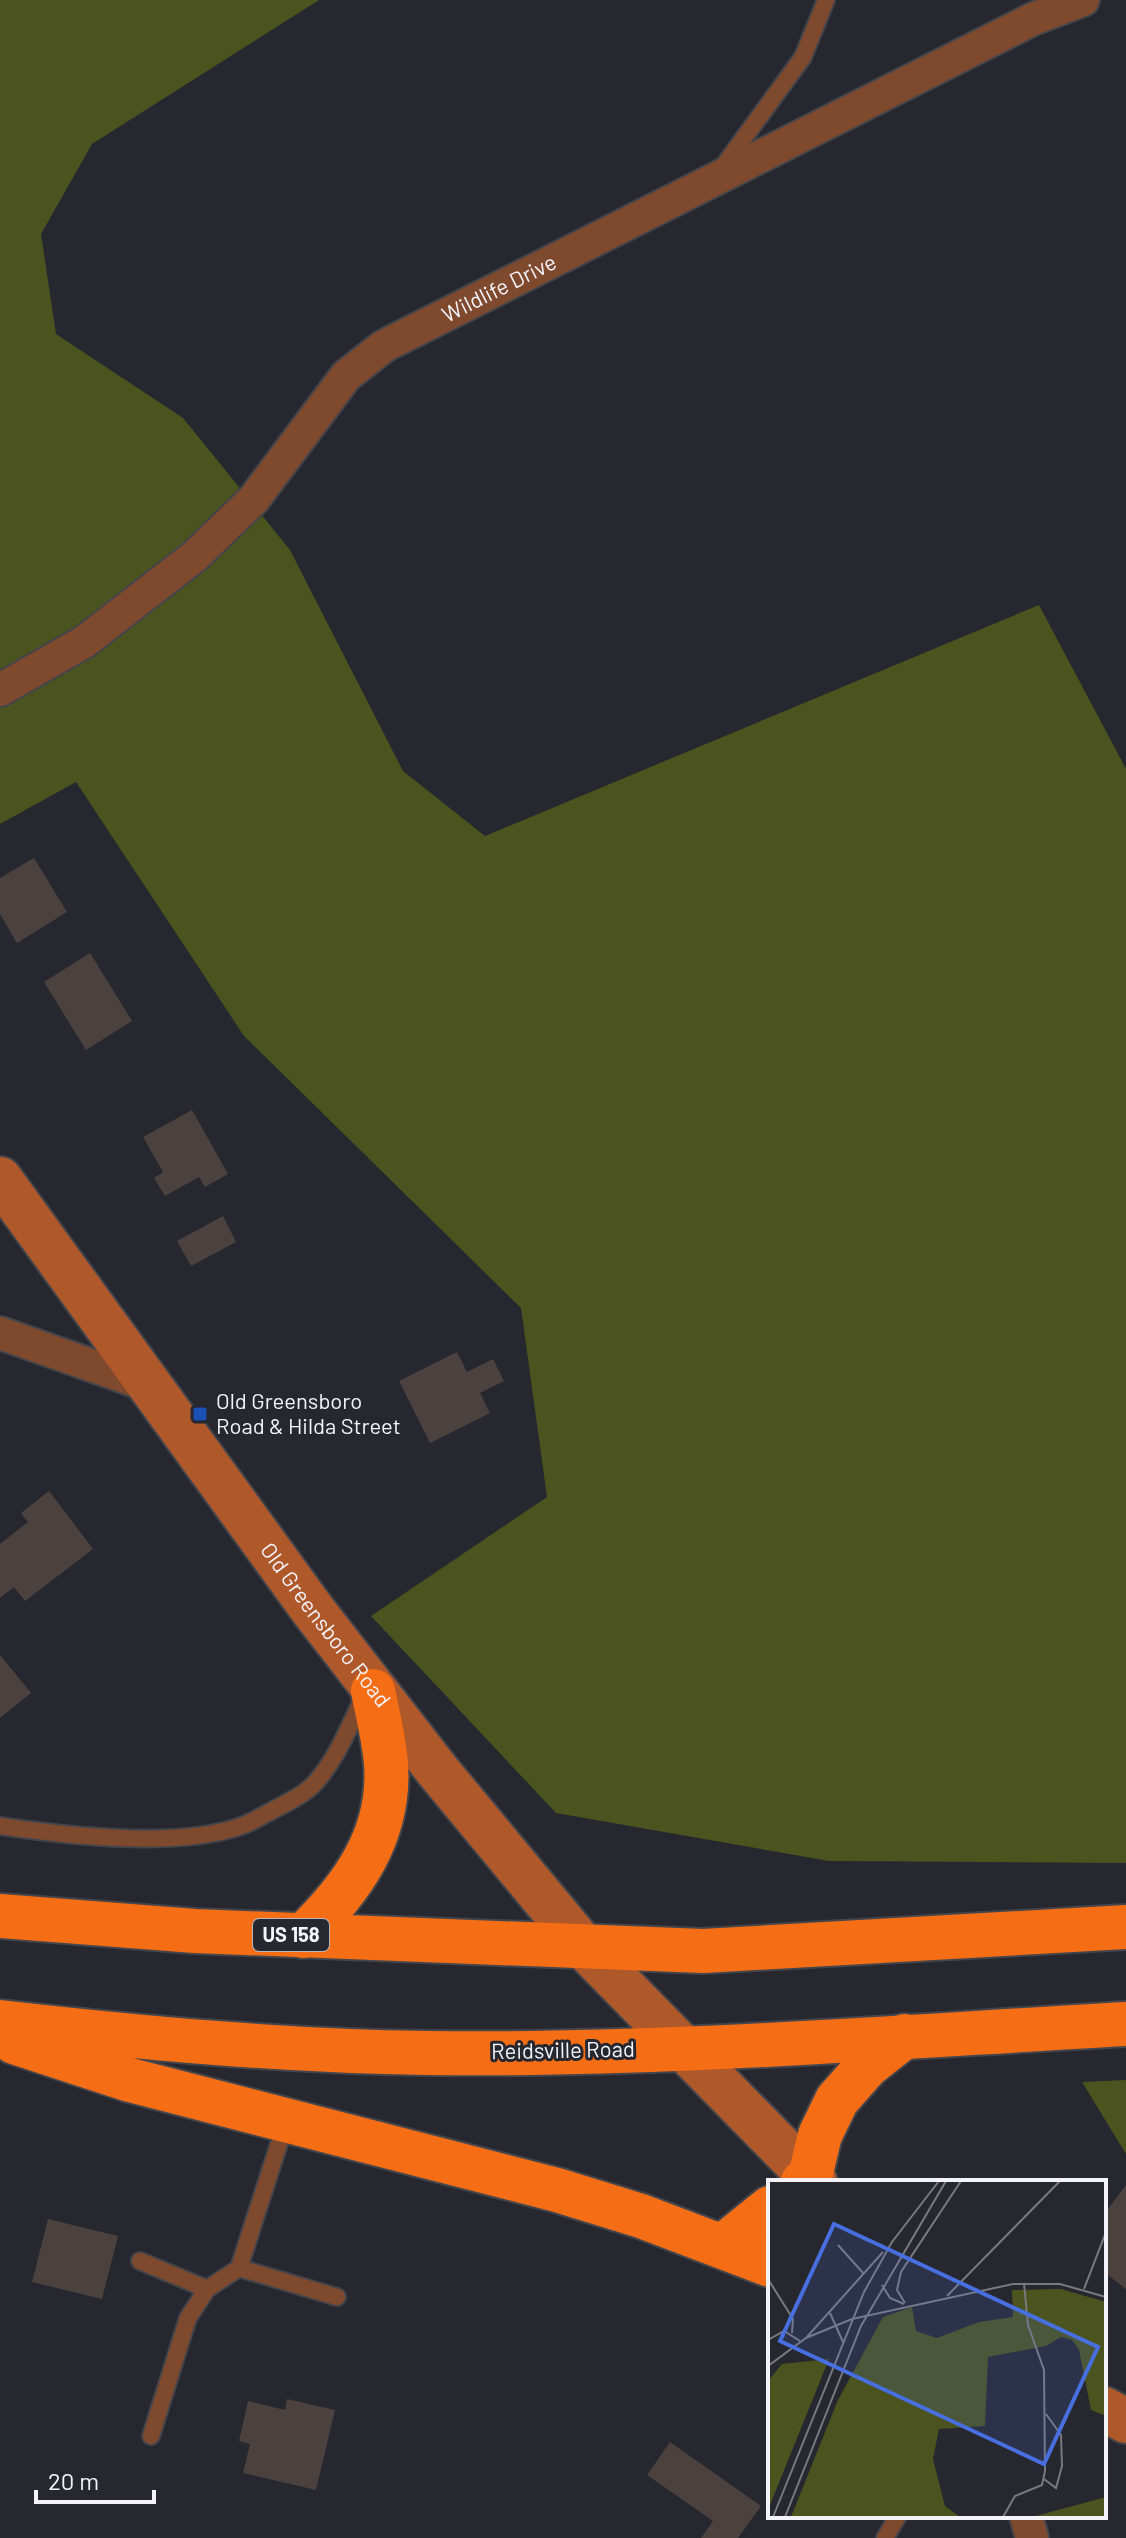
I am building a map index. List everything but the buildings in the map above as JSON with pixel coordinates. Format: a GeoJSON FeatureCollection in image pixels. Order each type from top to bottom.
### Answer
{"type":"FeatureCollection","features":[{"type":"Feature","properties":{"kind":"highway"},"geometry":{"type":"LineString","coordinates":[[303,1936],[348,1888],[382,1823],[386,1762],[371,1688]]}},
{"type":"Feature","properties":{"kind":"highway","name":"US 158"},"geometry":{"type":"LineString","coordinates":[[0,1916],[179,1930],[703,1951],[1126,1927]]}},
{"type":"Feature","properties":{"kind":"highway","name":"Reidsville Road"},"geometry":{"type":"LineString","coordinates":[[0,2022],[186,2042],[429,2053],[681,2048],[1126,2024]]}},
{"type":"Feature","properties":{"kind":"highway"},"geometry":{"type":"LineString","coordinates":[[809,2180],[820,2135],[837,2100],[867,2066],[905,2036]]}},
{"type":"Feature","properties":{"kind":"highway"},"geometry":{"type":"LineString","coordinates":[[0,2038],[130,2080],[557,2190],[768,2264]]}},
{"type":"Feature","properties":{"kind":"highway"},"geometry":{"type":"LineString","coordinates":[[723,2246],[768,2210]]}},
{"type":"Feature","properties":{"kind":"main road","name":"Old Greensboro Road"},"geometry":{"type":"LineString","coordinates":[[0,1179],[371,1688],[583,1946],[809,2180]]}},
{"type":"Feature","properties":{"kind":"main road"},"geometry":{"type":"LineString","coordinates":[[1106,2410],[1126,2421]]}},
{"type":"Feature","properties":{"kind":"street","name":"Wildlife Drive"},"geometry":{"type":"LineString","coordinates":[[0,690],[84,642],[195,556],[254,499],[346,376],[384,346],[1033,19],[1083,0]]}},
{"type":"Feature","properties":{"kind":"street"},"geometry":{"type":"LineString","coordinates":[[0,1333],[150,1386]]}},
{"type":"Feature","properties":{"kind":"street"},"geometry":{"type":"LineString","coordinates":[[1027,2518],[1032,2538]]}},
{"type":"Feature","properties":{"kind":"lane"},"geometry":{"type":"LineString","coordinates":[[714,179],[803,57],[826,0]]}},
{"type":"Feature","properties":{"kind":"lane"},"geometry":{"type":"LineString","coordinates":[[0,1826],[75,1835],[133,1837],[190,1836],[244,1825],[290,1802],[313,1785],[339,1747],[371,1688]]}},
{"type":"Feature","properties":{"kind":"lane"},"geometry":{"type":"LineString","coordinates":[[151,2436],[188,2318],[207,2289],[239,2268],[286,2121]]}},
{"type":"Feature","properties":{"kind":"lane"},"geometry":{"type":"LineString","coordinates":[[140,2261],[207,2289]]}},
{"type":"Feature","properties":{"kind":"lane"},"geometry":{"type":"LineString","coordinates":[[239,2268],[337,2297]]}},
{"type":"Feature","properties":{"kind":"lane"},"geometry":{"type":"LineString","coordinates":[[885,2538],[897,2518]]}},
{"type":"Feature","properties":{"kind":"green space"},"geometry":{"type":"Polygon","coordinates":[[[0,0],[319,0],[92,144],[41,234],[56,334],[183,418],[290,550],[403,771],[485,836],[1039,605],[1126,769],[1126,1863],[829,1861],[556,1813],[371,1616],[547,1497],[521,1308],[244,1036],[76,782],[0,824],[0,0]]]}},
{"type":"Feature","properties":{"kind":"green space"},"geometry":{"type":"Polygon","coordinates":[[[1126,2080],[1126,2154],[1082,2082],[1126,2080]]]}},
{"type":"Feature","properties":{"kind":"place","name":"Old Greensboro Road & Hilda Street"},"geometry":{"type":"Point","coordinates":[200,1414]}}]}
